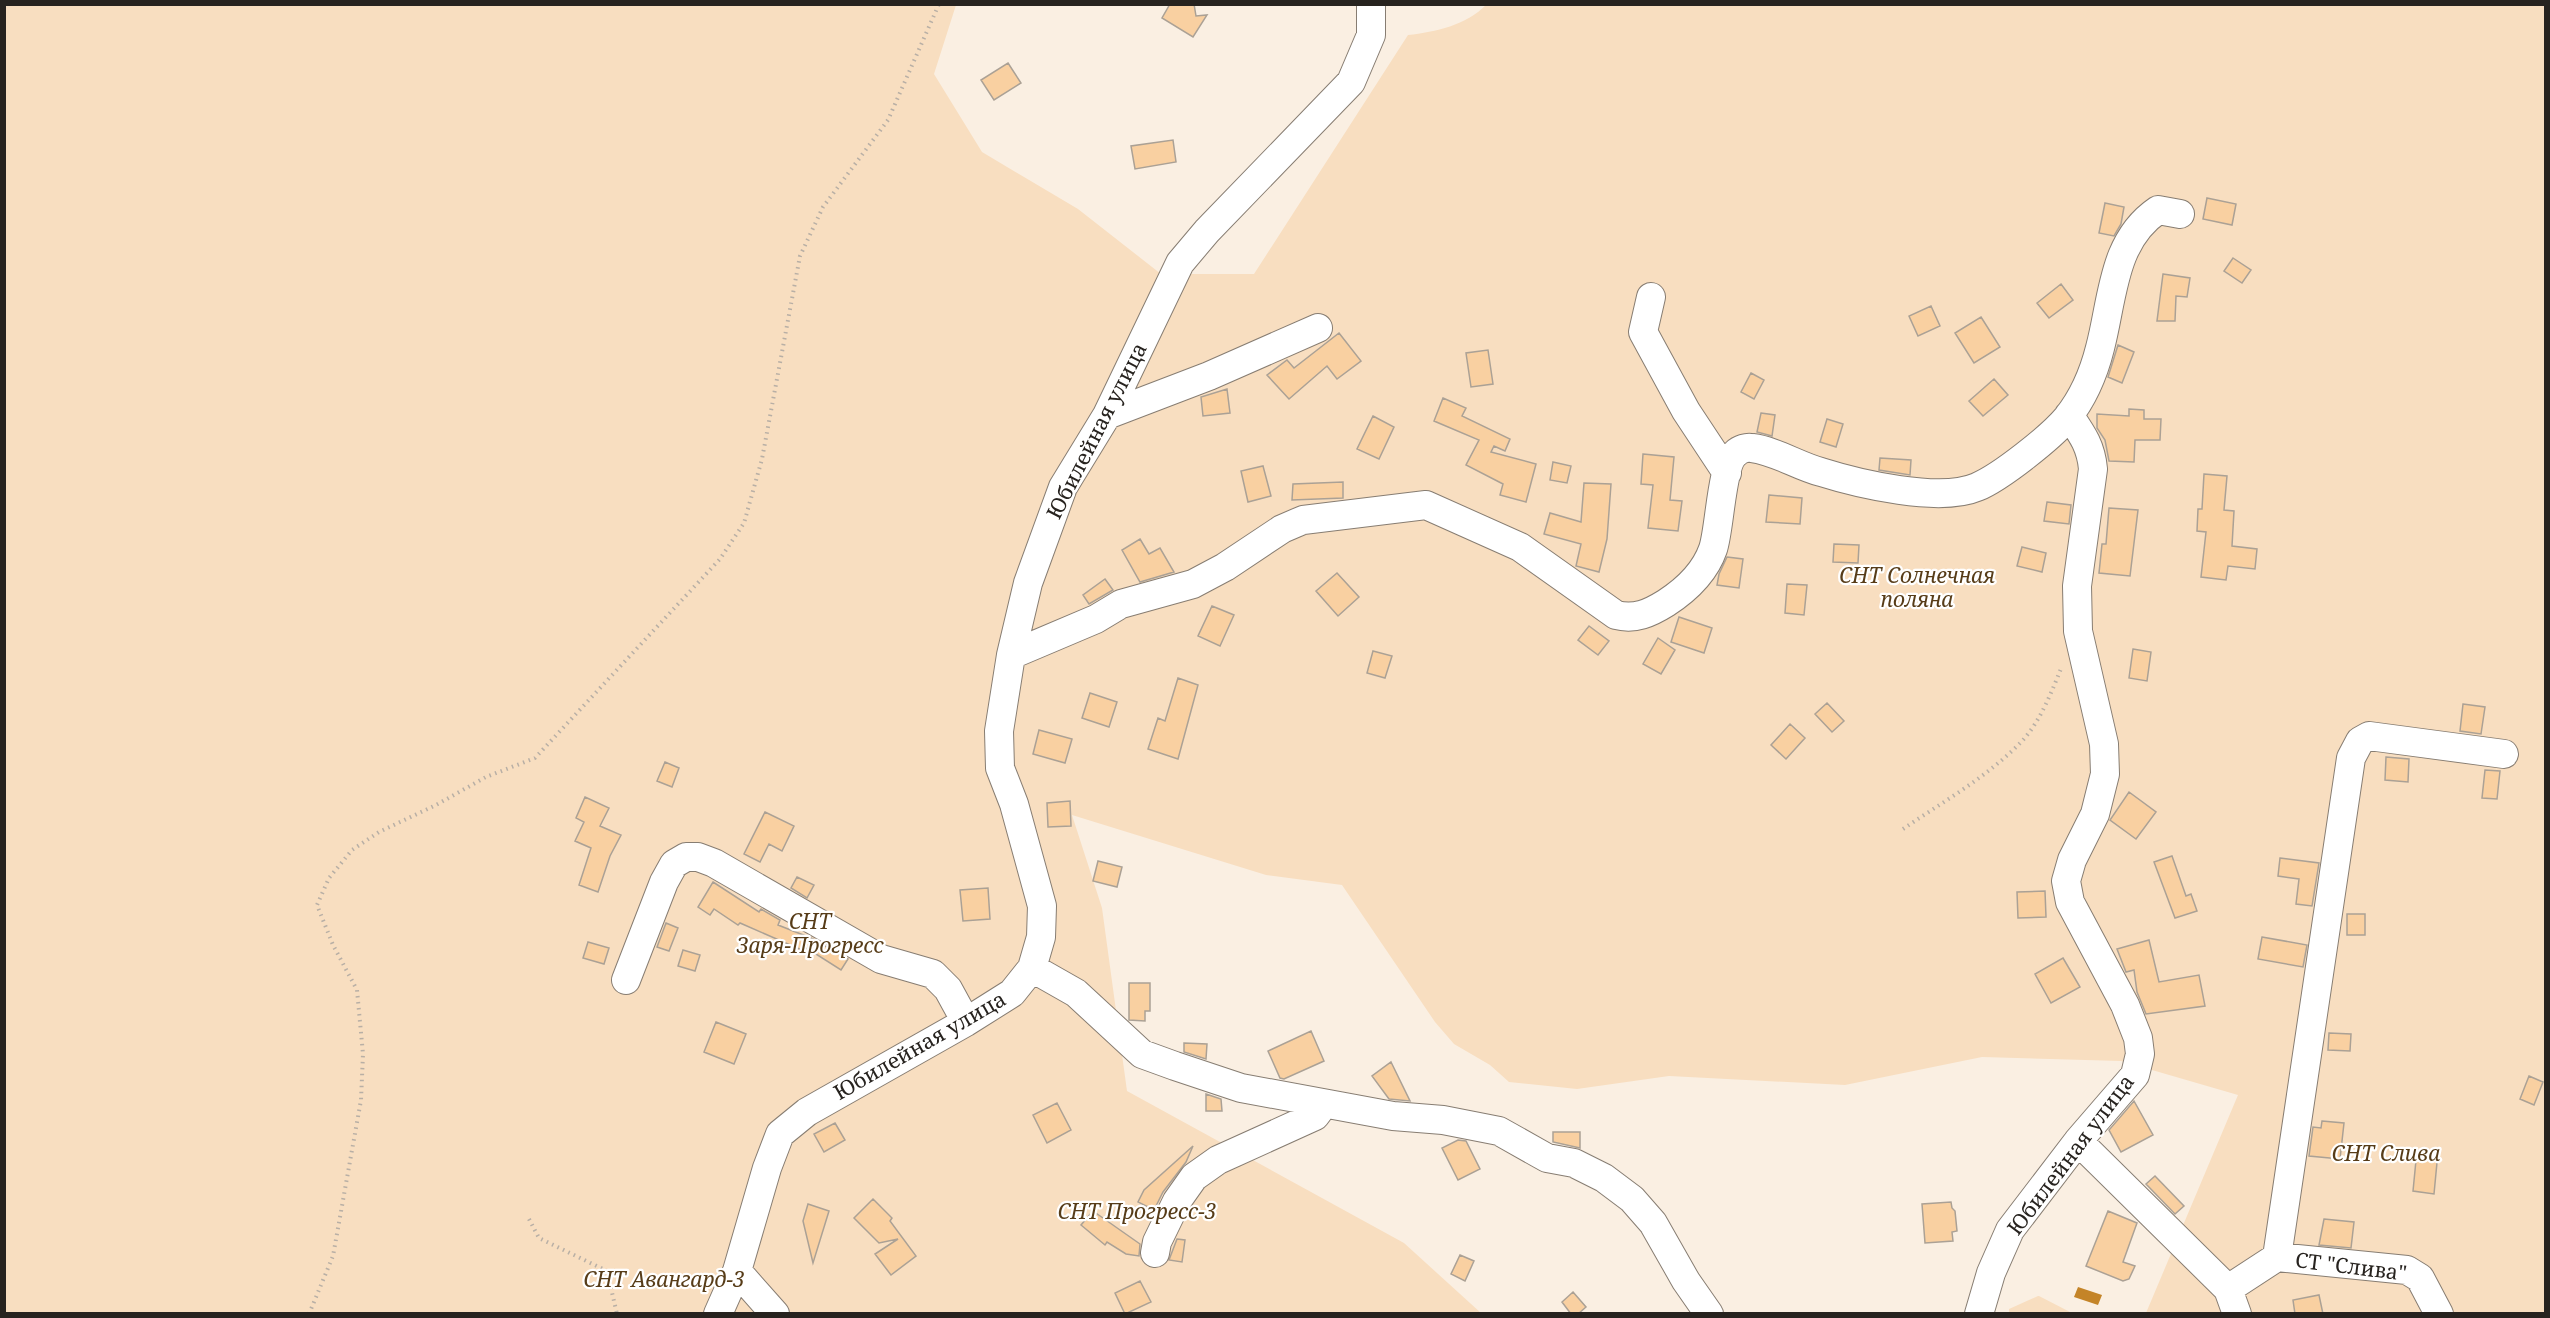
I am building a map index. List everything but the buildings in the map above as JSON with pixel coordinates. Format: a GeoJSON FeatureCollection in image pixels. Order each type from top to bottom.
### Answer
{"type":"FeatureCollection","features":[{"type":"Feature","properties":{"kind":"street","name":"Юбилейная улица"},"geometry":{"type":"LineString","coordinates":[[718,1314],[737,1271],[767,1168],[780,1134],[807,1112],[966,1022],[1012,993],[1032,968],[1041,937],[1042,906],[1014,804],[1000,768],[999,731],[1011,655],[1028,583],[1063,487],[1107,415],[1180,263],[1207,231],[1351,82],[1371,35],[1371,4]]}},
{"type":"Feature","properties":{"kind":"street"},"geometry":{"type":"LineString","coordinates":[[1011,655],[1096,619],[1121,604],[1193,584],[1225,567],[1282,529],[1303,520],[1388,512],[1426,505],[1520,547],[1616,615],[1638,617],[1650,613],[1684,591],[1704,568],[1714,549],[1727,473],[1733,454],[1750,447],[1821,472],[1899,490],[1958,491],[1977,487],[2014,463],[2069,416],[2090,380],[2127,240],[2141,222],[2158,210],[2180,214]]}},
{"type":"Feature","properties":{"kind":"street"},"geometry":{"type":"LineString","coordinates":[[1652,297],[1643,332],[1686,411],[1727,473]]}},
{"type":"Feature","properties":{"kind":"street"},"geometry":{"type":"LineString","coordinates":[[1107,415],[1209,376],[1318,328]]}},
{"type":"Feature","properties":{"kind":"street","name":"Юбилейная улица"},"geometry":{"type":"LineString","coordinates":[[1979,1314],[1991,1273],[2010,1230],[2078,1141],[2134,1076],[2140,1054],[2134,1026],[2070,902],[2066,881],[2072,860],[2095,814],[2105,774],[2104,744],[2079,631],[2077,586],[2093,469],[2091,451],[2086,439],[2069,416]]}},
{"type":"Feature","properties":{"kind":"street"},"geometry":{"type":"LineString","coordinates":[[2078,1141],[2233,1301],[2277,1257],[2351,758],[2360,741],[2369,736],[2504,754]]}},
{"type":"Feature","properties":{"kind":"street"},"geometry":{"type":"LineString","coordinates":[[626,980],[664,882],[674,864],[687,857],[698,857],[714,863],[881,959],[933,974],[948,988],[966,1022]]}},
{"type":"Feature","properties":{"kind":"street"},"geometry":{"type":"LineString","coordinates":[[1032,968],[1076,993],[1142,1054],[1241,1088],[1393,1116],[1443,1120],[1499,1131],[1547,1158],[1574,1163],[1604,1178],[1632,1199],[1653,1223],[1686,1281],[1709,1314]]}},
{"type":"Feature","properties":{"kind":"street"},"geometry":{"type":"LineString","coordinates":[[1155,1253],[1157,1242],[1177,1201],[1194,1177],[1218,1160],[1315,1116],[1324,1104]]}},
{"type":"Feature","properties":{"kind":"street","name":"СТ \"Слива\""},"geometry":{"type":"LineString","coordinates":[[2277,1257],[2407,1270],[2420,1278],[2439,1314]]}},
{"type":"Feature","properties":{"kind":"street"},"geometry":{"type":"LineString","coordinates":[[737,1271],[775,1314]]}},
{"type":"Feature","properties":{"kind":"path"},"geometry":{"type":"LineString","coordinates":[[309,1314],[333,1256],[361,1100],[363,1054],[357,990],[333,945],[317,905],[329,878],[352,850],[379,832],[436,805],[486,777],[535,758],[720,559],[744,523],[762,459],[800,256],[824,207],[888,120],[939,4]]}},
{"type":"Feature","properties":{"kind":"path"},"geometry":{"type":"LineString","coordinates":[[1903,829],[1989,771],[2024,739],[2047,702],[2066,657],[2070,640],[2079,631]]}},
{"type":"Feature","properties":{"kind":"path"},"geometry":{"type":"LineString","coordinates":[[529,1219],[539,1238],[606,1271],[617,1314]]}},
{"type":"Feature","properties":{"kind":"green space"},"geometry":{"type":"Polygon","coordinates":[[[5,5],[956,5],[934,74],[982,152],[1078,209],[1161,274],[1254,274],[1408,35],[1450,26],[1469,18],[1486,5],[2545,5],[2545,1313],[2146,1313],[2238,1095],[2121,1061],[1982,1057],[1845,1085],[1669,1076],[1577,1089],[1509,1082],[1490,1065],[1454,1044],[1435,1022],[1342,885],[1266,875],[1072,815],[1102,908],[1127,1091],[1404,1243],[1481,1313],[5,1314],[5,5]]]}},
{"type":"Feature","properties":{"kind":"green space"},"geometry":{"type":"Polygon","coordinates":[[[2038,1296],[2072,1313],[2009,1313],[2009,1309],[2038,1296]]]}},
{"type":"Feature","properties":{"kind":"shaded area"},"geometry":{"type":"Polygon","coordinates":[[[2078,1287],[2102,1295],[2098,1305],[2074,1297],[2078,1287]]]}},
{"type":"Feature","properties":{"kind":"park label","name":"СНТ Солнечная поляна"},"geometry":{"type":"Point","coordinates":[1917,588]}},
{"type":"Feature","properties":{"kind":"park label","name":"СНТ Заря-Прогресс"},"geometry":{"type":"Point","coordinates":[810,934]}},
{"type":"Feature","properties":{"kind":"park label","name":"СНТ Слива"},"geometry":{"type":"Point","coordinates":[2386,1154]}},
{"type":"Feature","properties":{"kind":"park label","name":"СНТ Прогресс-3"},"geometry":{"type":"Point","coordinates":[1137,1212]}},
{"type":"Feature","properties":{"kind":"park label","name":"СНТ Авангард-3"},"geometry":{"type":"Point","coordinates":[664,1280]}}]}
